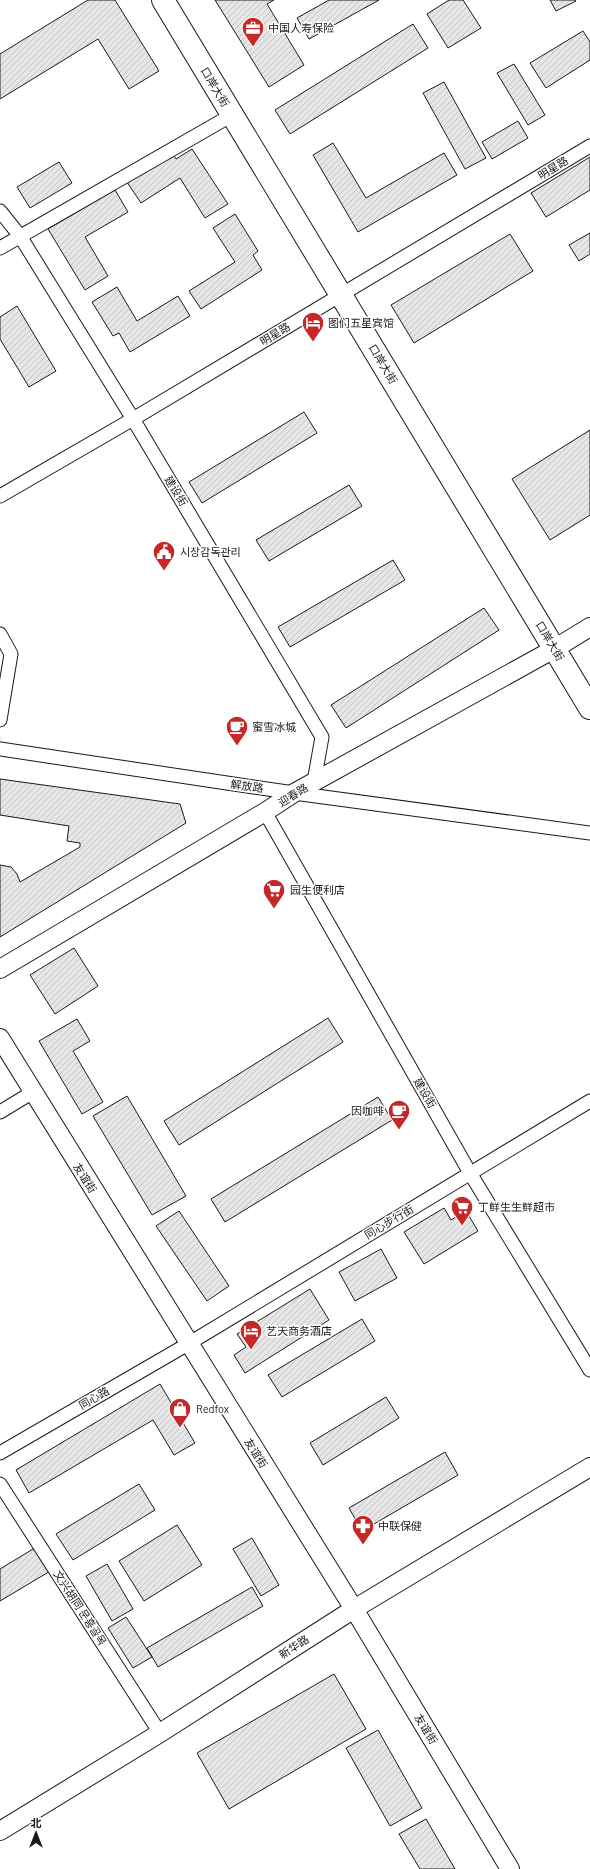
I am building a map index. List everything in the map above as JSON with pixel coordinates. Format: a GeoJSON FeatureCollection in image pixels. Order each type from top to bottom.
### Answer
{"type":"FeatureCollection","features":[{"type":"Feature","properties":{"kind":"highway","name":"口岸大街"},"geometry":{"type":"LineString","coordinates":[[163,0],[590,708]]}},
{"type":"Feature","properties":{"kind":"street"},"geometry":{"type":"LineString","coordinates":[[0,248],[232,115]]}},
{"type":"Feature","properties":{"kind":"street","name":"明星路"},"geometry":{"type":"LineString","coordinates":[[0,496],[133,419],[590,146]]}},
{"type":"Feature","properties":{"kind":"street","name":"建设街"},"geometry":{"type":"LineString","coordinates":[[0,211],[20,236],[133,419],[322,737],[314,782]]}},
{"type":"Feature","properties":{"kind":"street","name":"迎春路"},"geometry":{"type":"LineString","coordinates":[[0,969],[265,812],[294,793],[590,627]]}},
{"type":"Feature","properties":{"kind":"street"},"geometry":{"type":"LineString","coordinates":[[0,634],[11,654],[0,720]]}},
{"type":"Feature","properties":{"kind":"street","name":"解放路"},"geometry":{"type":"LineString","coordinates":[[0,749],[294,793],[590,833]]}},
{"type":"Feature","properties":{"kind":"street","name":"建设街"},"geometry":{"type":"LineString","coordinates":[[265,812],[470,1173],[590,1370]]}},
{"type":"Feature","properties":{"kind":"street","name":"友谊街"},"geometry":{"type":"LineString","coordinates":[[0,1038],[188,1344],[354,1609],[510,1869]]}},
{"type":"Feature","properties":{"kind":"street"},"geometry":{"type":"LineString","coordinates":[[0,1112],[33,1092]]}},
{"type":"Feature","properties":{"kind":"street","name":"同心步行街"},"geometry":{"type":"LineString","coordinates":[[188,1344],[590,1101]]}},
{"type":"Feature","properties":{"kind":"street","name":"同心路"},"geometry":{"type":"LineString","coordinates":[[0,1452],[188,1344]]}},
{"type":"Feature","properties":{"kind":"street","name":"新华路"},"geometry":{"type":"LineString","coordinates":[[0,1831],[354,1609],[590,1467]]}},
{"type":"Feature","properties":{"kind":"street","name":"文兴胡同 문흥골목"},"geometry":{"type":"LineString","coordinates":[[0,1484],[160,1732]]}},
{"type":"Feature","properties":{"kind":"building"},"geometry":{"type":"Polygon","coordinates":[[[88,0],[115,0],[159,71],[129,89],[98,39],[0,99],[0,54],[88,0]]]}},
{"type":"Feature","properties":{"kind":"building"},"geometry":{"type":"Polygon","coordinates":[[[215,0],[274,0],[267,4],[304,65],[269,87],[215,0]]]}},
{"type":"Feature","properties":{"kind":"building"},"geometry":{"type":"Polygon","coordinates":[[[329,0],[379,0],[309,39],[297,18],[329,0]]]}},
{"type":"Feature","properties":{"kind":"building"},"geometry":{"type":"Polygon","coordinates":[[[449,0],[463,0],[481,28],[448,48],[427,14],[449,0]]]}},
{"type":"Feature","properties":{"kind":"building"},"geometry":{"type":"Polygon","coordinates":[[[550,0],[575,0],[576,1],[556,11],[550,0]]]}},
{"type":"Feature","properties":{"kind":"building"},"geometry":{"type":"Polygon","coordinates":[[[413,24],[428,48],[290,134],[275,110],[413,24]]]}},
{"type":"Feature","properties":{"kind":"building"},"geometry":{"type":"Polygon","coordinates":[[[583,31],[590,42],[590,60],[546,88],[530,63],[583,31]]]}},
{"type":"Feature","properties":{"kind":"building"},"geometry":{"type":"Polygon","coordinates":[[[514,64],[545,115],[528,125],[497,73],[514,64]]]}},
{"type":"Feature","properties":{"kind":"building"},"geometry":{"type":"Polygon","coordinates":[[[444,82],[486,158],[465,169],[423,93],[444,82]]]}},
{"type":"Feature","properties":{"kind":"building"},"geometry":{"type":"Polygon","coordinates":[[[518,121],[528,138],[492,159],[482,142],[518,121]]]}},
{"type":"Feature","properties":{"kind":"building"},"geometry":{"type":"Polygon","coordinates":[[[333,143],[366,198],[444,153],[457,175],[358,232],[313,155],[333,143]]]}},
{"type":"Feature","properties":{"kind":"building"},"geometry":{"type":"Polygon","coordinates":[[[192,149],[228,204],[205,218],[180,178],[141,203],[127,182],[172,153],[176,159],[192,149]]]}},
{"type":"Feature","properties":{"kind":"building"},"geometry":{"type":"Polygon","coordinates":[[[590,157],[590,190],[546,217],[531,193],[590,157]]]}},
{"type":"Feature","properties":{"kind":"building"},"geometry":{"type":"Polygon","coordinates":[[[59,162],[72,183],[30,208],[17,187],[59,162]]]}},
{"type":"Feature","properties":{"kind":"building"},"geometry":{"type":"Polygon","coordinates":[[[115,190],[128,212],[85,237],[108,276],[85,290],[48,229],[115,190]]]}},
{"type":"Feature","properties":{"kind":"building"},"geometry":{"type":"Polygon","coordinates":[[[235,214],[258,251],[253,255],[262,270],[201,309],[189,291],[235,262],[213,228],[235,214]]]}},
{"type":"Feature","properties":{"kind":"building"},"geometry":{"type":"Polygon","coordinates":[[[590,233],[590,254],[579,261],[569,245],[590,233]]]}},
{"type":"Feature","properties":{"kind":"building"},"geometry":{"type":"Polygon","coordinates":[[[510,234],[533,271],[414,343],[391,305],[510,234]]]}},
{"type":"Feature","properties":{"kind":"building"},"geometry":{"type":"Polygon","coordinates":[[[117,287],[137,321],[178,296],[190,316],[130,352],[119,333],[113,336],[92,302],[117,287]]]}},
{"type":"Feature","properties":{"kind":"building"},"geometry":{"type":"Polygon","coordinates":[[[17,306],[56,371],[29,387],[0,339],[0,317],[17,306]]]}},
{"type":"Feature","properties":{"kind":"building"},"geometry":{"type":"Polygon","coordinates":[[[304,412],[317,433],[202,503],[189,482],[304,412]]]}},
{"type":"Feature","properties":{"kind":"building"},"geometry":{"type":"Polygon","coordinates":[[[590,430],[590,515],[550,540],[512,479],[590,430]]]}},
{"type":"Feature","properties":{"kind":"building"},"geometry":{"type":"Polygon","coordinates":[[[349,485],[362,506],[269,561],[256,540],[349,485]]]}},
{"type":"Feature","properties":{"kind":"building"},"geometry":{"type":"Polygon","coordinates":[[[393,560],[405,580],[290,647],[278,627],[393,560]]]}},
{"type":"Feature","properties":{"kind":"building"},"geometry":{"type":"Polygon","coordinates":[[[484,608],[499,630],[346,728],[331,705],[484,608]]]}},
{"type":"Feature","properties":{"kind":"building"},"geometry":{"type":"Polygon","coordinates":[[[0,779],[180,804],[186,823],[0,937],[0,865],[11,867],[17,874],[20,882],[80,847],[80,843],[67,841],[69,826],[0,815],[0,779]]]}},
{"type":"Feature","properties":{"kind":"building"},"geometry":{"type":"Polygon","coordinates":[[[74,948],[98,986],[55,1014],[30,975],[74,948]]]}},
{"type":"Feature","properties":{"kind":"building"},"geometry":{"type":"Polygon","coordinates":[[[328,1018],[343,1042],[179,1145],[164,1121],[328,1018]]]}},
{"type":"Feature","properties":{"kind":"building"},"geometry":{"type":"Polygon","coordinates":[[[77,1019],[90,1041],[73,1051],[103,1102],[82,1114],[39,1041],[77,1019]]]}},
{"type":"Feature","properties":{"kind":"building"},"geometry":{"type":"Polygon","coordinates":[[[127,1096],[186,1196],[152,1215],[93,1116],[127,1096]]]}},
{"type":"Feature","properties":{"kind":"building"},"geometry":{"type":"Polygon","coordinates":[[[378,1097],[392,1120],[225,1222],[211,1199],[378,1097]]]}},
{"type":"Feature","properties":{"kind":"building"},"geometry":{"type":"Polygon","coordinates":[[[444,1208],[451,1220],[466,1211],[478,1231],[424,1264],[404,1232],[444,1208]]]}},
{"type":"Feature","properties":{"kind":"building"},"geometry":{"type":"Polygon","coordinates":[[[179,1211],[229,1286],[207,1301],[156,1226],[179,1211]]]}},
{"type":"Feature","properties":{"kind":"building"},"geometry":{"type":"Polygon","coordinates":[[[381,1249],[397,1278],[355,1301],[339,1272],[381,1249]]]}},
{"type":"Feature","properties":{"kind":"building"},"geometry":{"type":"Polygon","coordinates":[[[310,1289],[329,1320],[245,1373],[234,1355],[246,1347],[237,1334],[310,1289]]]}},
{"type":"Feature","properties":{"kind":"building"},"geometry":{"type":"Polygon","coordinates":[[[362,1319],[375,1341],[282,1397],[268,1375],[362,1319]]]}},
{"type":"Feature","properties":{"kind":"building"},"geometry":{"type":"Polygon","coordinates":[[[160,1384],[195,1443],[174,1455],[153,1420],[29,1493],[16,1470],[160,1384]]]}},
{"type":"Feature","properties":{"kind":"building"},"geometry":{"type":"Polygon","coordinates":[[[386,1397],[399,1418],[323,1465],[310,1443],[386,1397]]]}},
{"type":"Feature","properties":{"kind":"building"},"geometry":{"type":"Polygon","coordinates":[[[445,1452],[458,1475],[362,1531],[349,1508],[445,1452]]]}},
{"type":"Feature","properties":{"kind":"building"},"geometry":{"type":"Polygon","coordinates":[[[139,1484],[155,1510],[73,1560],[56,1534],[139,1484]]]}},
{"type":"Feature","properties":{"kind":"building"},"geometry":{"type":"Polygon","coordinates":[[[177,1525],[202,1565],[144,1601],[119,1561],[177,1525]]]}},
{"type":"Feature","properties":{"kind":"building"},"geometry":{"type":"Polygon","coordinates":[[[252,1538],[279,1585],[261,1596],[233,1549],[252,1538]]]}},
{"type":"Feature","properties":{"kind":"building"},"geometry":{"type":"Polygon","coordinates":[[[38,1546],[52,1570],[0,1601],[0,1569],[38,1546]]]}},
{"type":"Feature","properties":{"kind":"building"},"geometry":{"type":"Polygon","coordinates":[[[107,1564],[133,1609],[112,1621],[86,1576],[107,1564]]]}},
{"type":"Feature","properties":{"kind":"building"},"geometry":{"type":"Polygon","coordinates":[[[252,1587],[263,1606],[158,1667],[147,1648],[252,1587]]]}},
{"type":"Feature","properties":{"kind":"building"},"geometry":{"type":"Polygon","coordinates":[[[126,1617],[152,1657],[133,1668],[108,1628],[126,1617]]]}},
{"type":"Feature","properties":{"kind":"building"},"geometry":{"type":"Polygon","coordinates":[[[334,1674],[366,1729],[229,1809],[197,1753],[334,1674]]]}},
{"type":"Feature","properties":{"kind":"building"},"geometry":{"type":"Polygon","coordinates":[[[378,1730],[422,1808],[390,1826],[346,1748],[378,1730]]]}},
{"type":"Feature","properties":{"kind":"building"},"geometry":{"type":"Polygon","coordinates":[[[426,1819],[455,1869],[420,1869],[399,1834],[426,1819]]]}},
{"type":"Feature","properties":{"kind":"place","name":"中国人寿保险"},"geometry":{"type":"Point","coordinates":[253,48]}},
{"type":"Feature","properties":{"kind":"place","name":"图们五星宾馆"},"geometry":{"type":"Point","coordinates":[313,342]}},
{"type":"Feature","properties":{"kind":"place","name":"시장감독관리"},"geometry":{"type":"Point","coordinates":[164,572]}},
{"type":"Feature","properties":{"kind":"place","name":"蜜雪冰城"},"geometry":{"type":"Point","coordinates":[237,746]}},
{"type":"Feature","properties":{"kind":"place","name":"园生便利店"},"geometry":{"type":"Point","coordinates":[274,910]}},
{"type":"Feature","properties":{"kind":"place","name":"因咖啡"},"geometry":{"type":"Point","coordinates":[399,1130]}},
{"type":"Feature","properties":{"kind":"place","name":"丁鲜生生鲜超市"},"geometry":{"type":"Point","coordinates":[462,1226]}},
{"type":"Feature","properties":{"kind":"place","name":"艺天商务酒店"},"geometry":{"type":"Point","coordinates":[251,1350]}},
{"type":"Feature","properties":{"kind":"place","name":"Redfox"},"geometry":{"type":"Point","coordinates":[180,1428]}},
{"type":"Feature","properties":{"kind":"place","name":"中联保健"},"geometry":{"type":"Point","coordinates":[363,1546]}}]}
